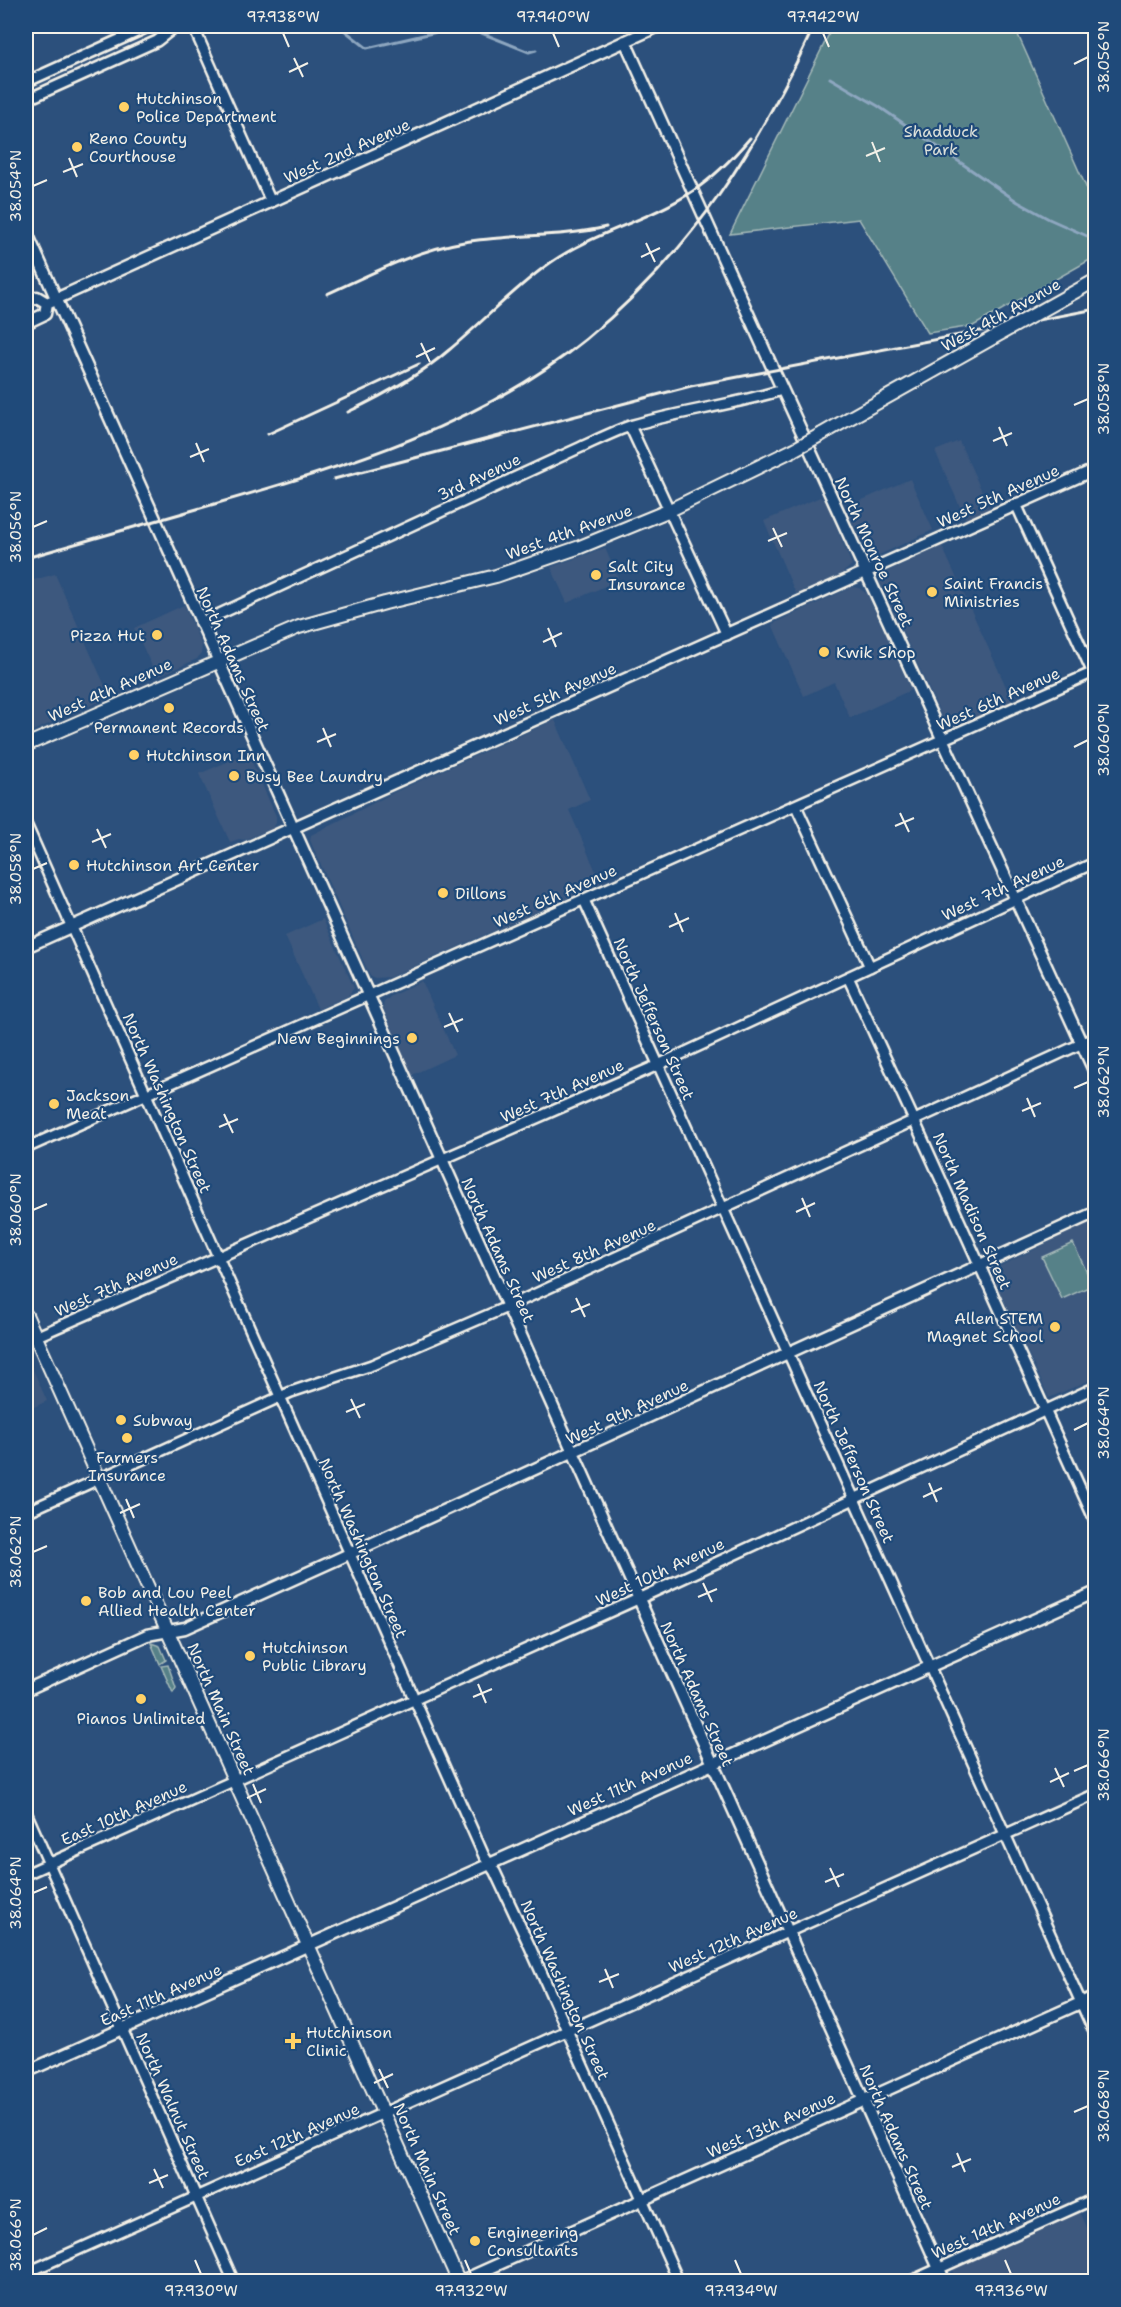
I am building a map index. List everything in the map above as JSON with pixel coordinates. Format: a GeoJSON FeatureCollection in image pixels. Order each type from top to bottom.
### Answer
{"type":"FeatureCollection","features":[{"type":"Feature","properties":{"kind":"main road","name":"West 4th Avenue"},"geometry":{"type":"LineString","coordinates":[[26,745],[299,627],[496,576],[580,547],[670,510],[793,450],[1095,280]]}},
{"type":"Feature","properties":{"kind":"main road","name":"North Main Street"},"geometry":{"type":"LineString","coordinates":[[26,1315],[30,1339],[99,1479],[459,2282]]}},
{"type":"Feature","properties":{"kind":"street"},"geometry":{"type":"LineString","coordinates":[[26,82],[150,26]]}},
{"type":"Feature","properties":{"kind":"street"},"geometry":{"type":"LineString","coordinates":[[26,100],[157,41],[176,26]]}},
{"type":"Feature","properties":{"kind":"street"},"geometry":{"type":"LineString","coordinates":[[193,26],[271,202]]}},
{"type":"Feature","properties":{"kind":"street","name":"West 2nd Avenue"},"geometry":{"type":"LineString","coordinates":[[26,322],[45,314],[52,301],[659,26]]}},
{"type":"Feature","properties":{"kind":"street","name":"North Monroe Street"},"geometry":{"type":"LineString","coordinates":[[625,41],[1095,1075]]}},
{"type":"Feature","properties":{"kind":"street","name":"North Adams Street"},"geometry":{"type":"LineString","coordinates":[[26,231],[52,301],[218,661],[945,2282]]}},
{"type":"Feature","properties":{"kind":"street","name":"West 2nd Avenue"},"geometry":{"type":"LineString","coordinates":[[26,302],[37,297],[52,301]]}},
{"type":"Feature","properties":{"kind":"street","name":"3rd Avenue"},"geometry":{"type":"LineString","coordinates":[[200,623],[577,448],[630,426],[782,390]]}},
{"type":"Feature","properties":{"kind":"street"},"geometry":{"type":"LineString","coordinates":[[630,426],[727,635]]}},
{"type":"Feature","properties":{"kind":"street","name":"West 5th Avenue"},"geometry":{"type":"LineString","coordinates":[[26,946],[1095,469]]}},
{"type":"Feature","properties":{"kind":"street"},"geometry":{"type":"LineString","coordinates":[[1016,504],[1094,675]]}},
{"type":"Feature","properties":{"kind":"street","name":"West 6th Avenue"},"geometry":{"type":"LineString","coordinates":[[26,1148],[1094,675]]}},
{"type":"Feature","properties":{"kind":"street"},"geometry":{"type":"LineString","coordinates":[[796,806],[870,966]]}},
{"type":"Feature","properties":{"kind":"street","name":"North Washington Street"},"geometry":{"type":"LineString","coordinates":[[26,824],[413,1700],[489,1864],[495,1872],[679,2282]]}},
{"type":"Feature","properties":{"kind":"street","name":"West 7th Avenue"},"geometry":{"type":"LineString","coordinates":[[30,1339],[658,1065],[1095,862]]}},
{"type":"Feature","properties":{"kind":"street","name":"North Jefferson Street"},"geometry":{"type":"LineString","coordinates":[[584,900],[1095,2036]]}},
{"type":"Feature","properties":{"kind":"street","name":"North Madison Street"},"geometry":{"type":"LineString","coordinates":[[848,977],[1095,1524]]}},
{"type":"Feature","properties":{"kind":"street","name":"West 8th Avenue"},"geometry":{"type":"LineString","coordinates":[[26,1512],[280,1397],[372,1365],[507,1307],[1095,1037]]}},
{"type":"Feature","properties":{"kind":"street","name":"West 9th Avenue"},"geometry":{"type":"LineString","coordinates":[[26,1690],[147,1635],[184,1628],[349,1555],[1095,1212]]}},
{"type":"Feature","properties":{"kind":"street","name":"West 10th Avenue"},"geometry":{"type":"LineString","coordinates":[[234,1780],[639,1599],[1095,1387]]}},
{"type":"Feature","properties":{"kind":"street","name":"West 11th Avenue"},"geometry":{"type":"LineString","coordinates":[[308,1945],[1095,1592]]}},
{"type":"Feature","properties":{"kind":"street","name":"East 10th Avenue"},"geometry":{"type":"LineString","coordinates":[[26,1874],[234,1780]]}},
{"type":"Feature","properties":{"kind":"street","name":"West 12th Avenue"},"geometry":{"type":"LineString","coordinates":[[384,2113],[1095,1794]]}},
{"type":"Feature","properties":{"kind":"street","name":"North Walnut Street"},"geometry":{"type":"LineString","coordinates":[[26,1812],[234,2282]]}},
{"type":"Feature","properties":{"kind":"street","name":"East 11th Avenue"},"geometry":{"type":"LineString","coordinates":[[26,2072],[308,1945]]}},
{"type":"Feature","properties":{"kind":"street","name":"West 13th Avenue"},"geometry":{"type":"LineString","coordinates":[[459,2282],[1095,1996]]}},
{"type":"Feature","properties":{"kind":"street","name":"East 12th Avenue"},"geometry":{"type":"LineString","coordinates":[[26,2273],[384,2113]]}},
{"type":"Feature","properties":{"kind":"street","name":"West 14th Avenue"},"geometry":{"type":"LineString","coordinates":[[909,2282],[1095,2198]]}},
{"type":"Feature","properties":{"kind":"shaded area"},"geometry":{"type":"Polygon","coordinates":[[[959,441],[990,509],[966,520],[935,451],[959,441]]]}},
{"type":"Feature","properties":{"kind":"shaded area"},"geometry":{"type":"Polygon","coordinates":[[[910,479],[933,530],[875,557],[869,556],[846,507],[910,479]]]}},
{"type":"Feature","properties":{"kind":"shaded area"},"geometry":{"type":"Polygon","coordinates":[[[820,497],[825,500],[852,565],[840,575],[796,594],[764,521],[820,497]]]}},
{"type":"Feature","properties":{"kind":"shaded area"},"geometry":{"type":"Polygon","coordinates":[[[942,546],[1013,702],[963,725],[954,726],[944,722],[880,582],[884,573],[942,546]]]}},
{"type":"Feature","properties":{"kind":"shaded area"},"geometry":{"type":"Polygon","coordinates":[[[605,548],[619,580],[567,603],[551,567],[605,548]]]}},
{"type":"Feature","properties":{"kind":"shaded area"},"geometry":{"type":"Polygon","coordinates":[[[55,574],[110,697],[26,734],[26,582],[55,574]]]}},
{"type":"Feature","properties":{"kind":"shaded area"},"geometry":{"type":"Polygon","coordinates":[[[852,587],[859,588],[867,594],[911,690],[850,718],[834,682],[804,696],[772,624],[852,587]]]}},
{"type":"Feature","properties":{"kind":"shaded area"},"geometry":{"type":"Polygon","coordinates":[[[184,605],[202,646],[201,654],[197,659],[157,677],[134,628],[184,605]]]}},
{"type":"Feature","properties":{"kind":"shaded area"},"geometry":{"type":"Polygon","coordinates":[[[555,720],[590,800],[569,810],[601,883],[390,977],[370,976],[312,845],[311,835],[397,791],[555,720]]]}},
{"type":"Feature","properties":{"kind":"shaded area"},"geometry":{"type":"Polygon","coordinates":[[[248,753],[276,816],[276,823],[273,828],[244,840],[230,842],[199,774],[248,753]]]}},
{"type":"Feature","properties":{"kind":"shaded area"},"geometry":{"type":"Polygon","coordinates":[[[323,919],[354,988],[348,996],[318,1009],[285,936],[323,919]]]}},
{"type":"Feature","properties":{"kind":"shaded area"},"geometry":{"type":"Polygon","coordinates":[[[422,981],[455,1055],[412,1075],[383,1007],[384,1002],[391,996],[422,981]]]}},
{"type":"Feature","properties":{"kind":"shaded area","name":"Allen STEM Magnet School"},"geometry":{"type":"Polygon","coordinates":[[[1095,1220],[1095,1378],[1049,1398],[992,1275],[992,1270],[1095,1220]]]}},
{"type":"Feature","properties":{"kind":"shaded area"},"geometry":{"type":"Polygon","coordinates":[[[26,1354],[47,1401],[26,1411],[26,1354]]]}},
{"type":"Feature","properties":{"kind":"shaded area"},"geometry":{"type":"Polygon","coordinates":[[[1080,2212],[1095,2245],[1095,2281],[954,2281],[952,2276],[954,2269],[1080,2212]]]}},
{"type":"Feature","properties":{"kind":"green space","name":"Shadduck Park"},"geometry":{"type":"Polygon","coordinates":[[[833,26],[1014,26],[1095,207],[1095,257],[973,326],[928,333],[859,219],[730,234],[833,26]]]}},
{"type":"Feature","properties":{"kind":"green space"},"geometry":{"type":"Polygon","coordinates":[[[1073,1243],[1091,1281],[1089,1282],[1091,1286],[1062,1299],[1042,1257],[1073,1243]]]}},
{"type":"Feature","properties":{"kind":"green space"},"geometry":{"type":"Polygon","coordinates":[[[151,1643],[160,1646],[166,1660],[160,1664],[151,1643]]]}},
{"type":"Feature","properties":{"kind":"green space"},"geometry":{"type":"Polygon","coordinates":[[[168,1665],[176,1688],[173,1693],[161,1666],[168,1665]]]}},
{"type":"Feature","properties":{"kind":"waterway"},"geometry":{"type":"LineString","coordinates":[[339,26],[367,48],[463,26]]}},
{"type":"Feature","properties":{"kind":"waterway"},"geometry":{"type":"LineString","coordinates":[[464,26],[529,52],[536,50]]}},
{"type":"Feature","properties":{"kind":"waterway"},"geometry":{"type":"LineString","coordinates":[[830,78],[878,106],[1018,202],[1096,240]]}},
{"type":"Feature","properties":{"kind":"railway"},"geometry":{"type":"LineString","coordinates":[[26,558],[266,489],[363,458],[457,419],[502,396],[545,369],[586,339],[624,306],[690,234],[745,156],[769,115],[814,26]]}},
{"type":"Feature","properties":{"kind":"railway"},"geometry":{"type":"LineString","coordinates":[[348,412],[388,392],[426,368],[524,283],[567,252],[658,211],[693,191],[723,167],[750,138]]}},
{"type":"Feature","properties":{"kind":"railway"},"geometry":{"type":"LineString","coordinates":[[327,294],[394,264],[446,246],[464,242],[571,233],[606,227]]}},
{"type":"Feature","properties":{"kind":"railway"},"geometry":{"type":"LineString","coordinates":[[334,479],[691,386],[1096,309]]}},
{"type":"Feature","properties":{"kind":"railway"},"geometry":{"type":"LineString","coordinates":[[268,434],[419,364]]}},
{"type":"Feature","properties":{"kind":"place","name":"Hutchinson Police Department"},"geometry":{"type":"Point","coordinates":[124,107]}},
{"type":"Feature","properties":{"kind":"place","name":"Reno County Courthouse"},"geometry":{"type":"Point","coordinates":[77,147]}},
{"type":"Feature","properties":{"kind":"place","name":"Salt City Insurance"},"geometry":{"type":"Point","coordinates":[596,575]}},
{"type":"Feature","properties":{"kind":"place","name":"Saint Francis Ministries"},"geometry":{"type":"Point","coordinates":[932,592]}},
{"type":"Feature","properties":{"kind":"place","name":"Pizza Hut"},"geometry":{"type":"Point","coordinates":[157,635]}},
{"type":"Feature","properties":{"kind":"place","name":"Kwik Shop"},"geometry":{"type":"Point","coordinates":[824,652]}},
{"type":"Feature","properties":{"kind":"place","name":"Permanent Records"},"geometry":{"type":"Point","coordinates":[169,708]}},
{"type":"Feature","properties":{"kind":"place","name":"Hutchinson Inn"},"geometry":{"type":"Point","coordinates":[134,755]}},
{"type":"Feature","properties":{"kind":"place","name":"Busy Bee Laundry"},"geometry":{"type":"Point","coordinates":[234,776]}},
{"type":"Feature","properties":{"kind":"place","name":"Hutchinson Art Center"},"geometry":{"type":"Point","coordinates":[74,865]}},
{"type":"Feature","properties":{"kind":"place","name":"Dillons"},"geometry":{"type":"Point","coordinates":[443,893]}},
{"type":"Feature","properties":{"kind":"place","name":"New Beginnings"},"geometry":{"type":"Point","coordinates":[412,1038]}},
{"type":"Feature","properties":{"kind":"place","name":"Jackson Meat"},"geometry":{"type":"Point","coordinates":[54,1104]}},
{"type":"Feature","properties":{"kind":"place","name":"Allen STEM Magnet School"},"geometry":{"type":"Point","coordinates":[1055,1327]}},
{"type":"Feature","properties":{"kind":"place","name":"Subway"},"geometry":{"type":"Point","coordinates":[121,1420]}},
{"type":"Feature","properties":{"kind":"place","name":"Farmers Insurance"},"geometry":{"type":"Point","coordinates":[127,1438]}},
{"type":"Feature","properties":{"kind":"place","name":"Bob and Lou Peel Allied Health Center"},"geometry":{"type":"Point","coordinates":[86,1601]}},
{"type":"Feature","properties":{"kind":"place","name":"Hutchinson Public Library"},"geometry":{"type":"Point","coordinates":[250,1656]}},
{"type":"Feature","properties":{"kind":"place","name":"Pianos Unlimited"},"geometry":{"type":"Point","coordinates":[141,1699]}},
{"type":"Feature","properties":{"kind":"place","name":"Hutchinson Clinic"},"geometry":{"type":"Point","coordinates":[293,2041]}},
{"type":"Feature","properties":{"kind":"place","name":"Engineering Consultants"},"geometry":{"type":"Point","coordinates":[475,2241]}}]}
